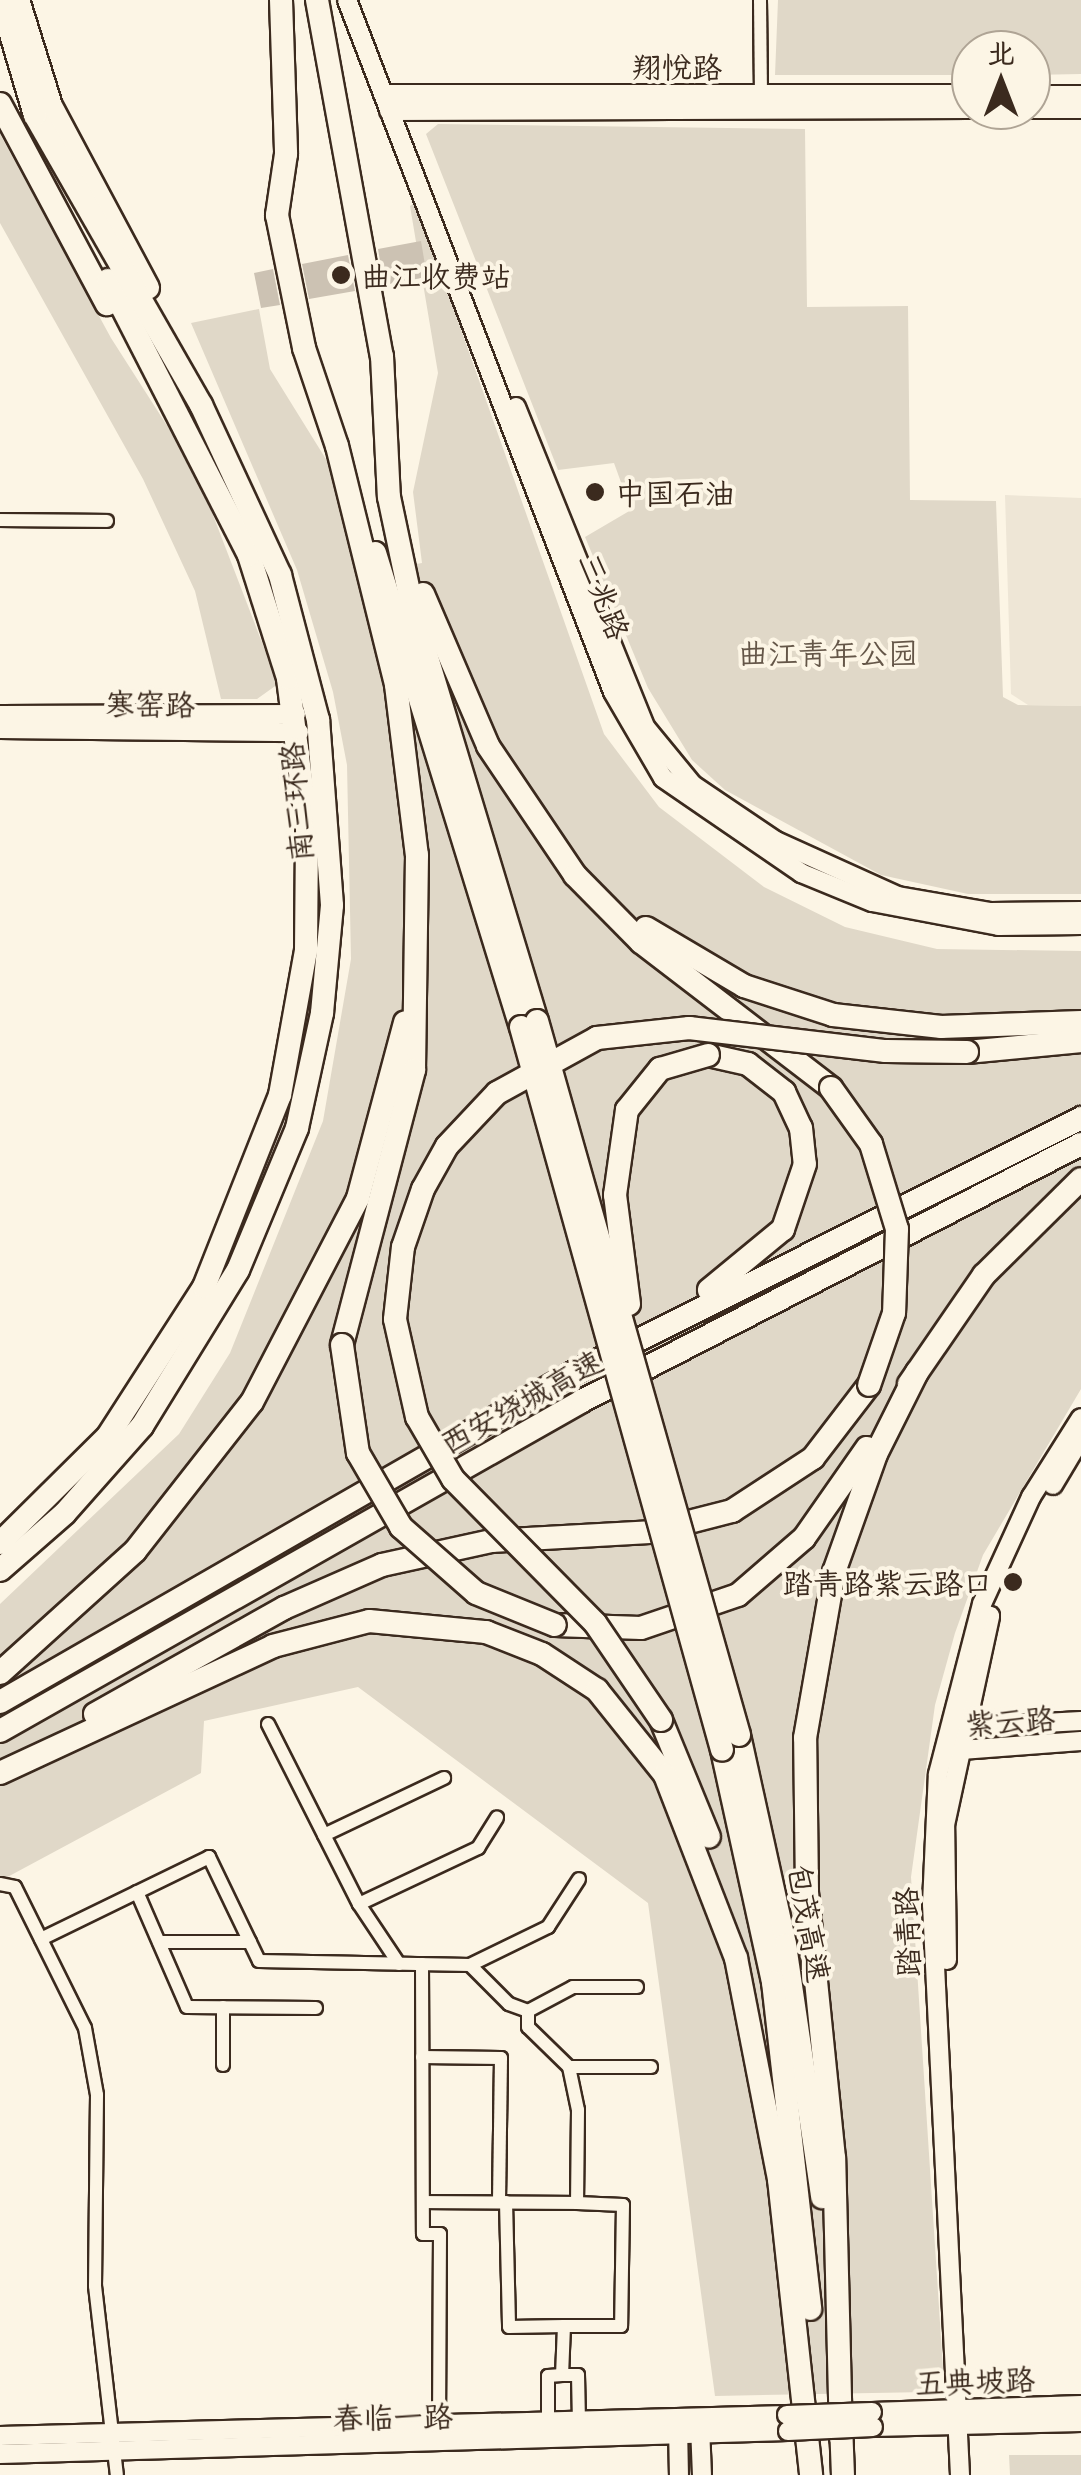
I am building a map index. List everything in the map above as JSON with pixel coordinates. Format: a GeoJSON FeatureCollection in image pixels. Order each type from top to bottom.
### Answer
{"type":"FeatureCollection","features":[{"type":"Feature","properties":{"kind":"highway","name":"南三环路"},"geometry":{"type":"LineString","coordinates":[[1,0],[30,104],[128,299]]}},
{"type":"Feature","properties":{"kind":"highway"},"geometry":{"type":"LineString","coordinates":[[18,0],[51,106],[162,314],[190,408]]}},
{"type":"Feature","properties":{"kind":"highway"},"geometry":{"type":"LineString","coordinates":[[282,0],[286,154],[277,215],[289,278],[341,461],[529,1024],[644,1396]]}},
{"type":"Feature","properties":{"kind":"highway"},"geometry":{"type":"LineString","coordinates":[[318,1],[382,356],[388,497],[413,611],[731,1742],[773,1982],[801,2198],[813,2475]]}},
{"type":"Feature","properties":{"kind":"highway","name":"南三环路"},"geometry":{"type":"LineString","coordinates":[[0,57],[28,132],[128,299],[280,575],[318,720],[332,905],[317,1041],[273,1198],[192,1351],[116,1458],[0,1570]]}},
{"type":"Feature","properties":{"kind":"highway"},"geometry":{"type":"LineString","coordinates":[[0,104],[113,316],[190,408]]}},
{"type":"Feature","properties":{"kind":"highway","name":"南三环路"},"geometry":{"type":"LineString","coordinates":[[0,1542],[79,1468],[148,1381],[204,1287],[266,1140],[296,1031],[306,950],[297,723],[249,555],[190,408]]}},
{"type":"Feature","properties":{"kind":"highway"},"geometry":{"type":"LineString","coordinates":[[341,461],[406,737],[417,919],[414,1070],[342,1345],[355,1444],[401,1527],[476,1592],[556,1625],[661,1624],[756,1584],[830,1506],[917,1372],[1000,1257],[1081,1180]]}},
{"type":"Feature","properties":{"kind":"highway"},"geometry":{"type":"LineString","coordinates":[[0,1770],[284,1608],[382,1565],[492,1541],[662,1530],[732,1511],[813,1458],[869,1385],[896,1304],[897,1228],[871,1144],[832,1088],[623,926],[554,850],[508,782],[447,659],[388,497]]}},
{"type":"Feature","properties":{"kind":"highway"},"geometry":{"type":"LineString","coordinates":[[508,782],[632,917],[704,966],[763,994],[911,1026],[1081,1022]]}},
{"type":"Feature","properties":{"kind":"highway"},"geometry":{"type":"LineString","coordinates":[[0,1673],[97,1590],[166,1516],[252,1402],[295,1327],[369,1168],[397,1066],[417,919]]}},
{"type":"Feature","properties":{"kind":"highway"},"geometry":{"type":"LineString","coordinates":[[813,2475],[779,2179],[736,1958],[705,1824],[661,1720],[595,1623],[453,1480],[417,1418],[396,1309],[402,1247],[423,1189],[448,1146],[497,1092],[597,1038],[689,1028],[886,1051],[968,1052],[1081,1041]]}},
{"type":"Feature","properties":{"kind":"highway"},"geometry":{"type":"LineString","coordinates":[[596,1361],[756,1258],[798,1201],[804,1146],[789,1100],[756,1068],[708,1056],[650,1077],[632,1098],[618,1142],[616,1211],[644,1396]]}},
{"type":"Feature","properties":{"kind":"highway","name":"西安绕城高速"},"geometry":{"type":"LineString","coordinates":[[0,1702],[596,1361],[1081,1118]]}},
{"type":"Feature","properties":{"kind":"highway","name":"西安绕城高速"},"geometry":{"type":"LineString","coordinates":[[0,1731],[582,1401],[1081,1144]]}},
{"type":"Feature","properties":{"kind":"highway"},"geometry":{"type":"LineString","coordinates":[[841,2438],[834,2158],[807,1890],[805,1738],[834,1572],[876,1454],[917,1372]]}},
{"type":"Feature","properties":{"kind":"highway","name":"包茂高速"},"geometry":{"type":"LineString","coordinates":[[644,1396],[785,1945],[819,2165],[843,2475]]}},
{"type":"Feature","properties":{"kind":"highway"},"geometry":{"type":"LineString","coordinates":[[0,1770],[298,1636],[369,1621],[467,1626],[560,1664],[633,1727],[688,1822],[736,1958]]}},
{"type":"Feature","properties":{"kind":"street","name":"三兆路"},"geometry":{"type":"LineString","coordinates":[[347,0],[584,578],[666,757],[776,840],[898,896],[991,912],[1081,911]]}},
{"type":"Feature","properties":{"kind":"street","name":"三兆路"},"geometry":{"type":"LineString","coordinates":[[357,0],[391,102],[613,692],[663,778],[801,873],[872,902],[985,925],[1081,924]]}},
{"type":"Feature","properties":{"kind":"street"},"geometry":{"type":"LineString","coordinates":[[760,0],[761,101]]}},
{"type":"Feature","properties":{"kind":"street"},"geometry":{"type":"LineString","coordinates":[[1051,94],[1081,95]]}},
{"type":"Feature","properties":{"kind":"street","name":"翔悦路"},"geometry":{"type":"LineString","coordinates":[[391,102],[761,101],[951,95]]}},
{"type":"Feature","properties":{"kind":"street","name":"翔悦路"},"geometry":{"type":"LineString","coordinates":[[761,101],[951,108]]}},
{"type":"Feature","properties":{"kind":"street"},"geometry":{"type":"LineString","coordinates":[[1051,109],[1081,109]]}},
{"type":"Feature","properties":{"kind":"street"},"geometry":{"type":"LineString","coordinates":[[0,520],[107,521]]}},
{"type":"Feature","properties":{"kind":"street","name":"寒窑路"},"geometry":{"type":"LineString","coordinates":[[0,715],[297,723]]}},
{"type":"Feature","properties":{"kind":"street","name":"寒窑路"},"geometry":{"type":"LineString","coordinates":[[0,729],[297,723]]}},
{"type":"Feature","properties":{"kind":"street","name":"踏青路"},"geometry":{"type":"LineString","coordinates":[[970,2475],[962,2414],[932,1904],[949,1751],[988,1589],[1081,1418]]}},
{"type":"Feature","properties":{"kind":"street","name":"踏青路"},"geometry":{"type":"LineString","coordinates":[[955,1728],[1005,1579],[1081,1438]]}},
{"type":"Feature","properties":{"kind":"street","name":"紫云路"},"geometry":{"type":"LineString","coordinates":[[955,1728],[1081,1721]]}},
{"type":"Feature","properties":{"kind":"street"},"geometry":{"type":"LineString","coordinates":[[268,1724],[359,1904],[399,1964]]}},
{"type":"Feature","properties":{"kind":"street","name":"紫云路"},"geometry":{"type":"LineString","coordinates":[[949,1751],[1081,1742]]}},
{"type":"Feature","properties":{"kind":"street"},"geometry":{"type":"LineString","coordinates":[[324,1836],[444,1778]]}},
{"type":"Feature","properties":{"kind":"street"},"geometry":{"type":"LineString","coordinates":[[359,1904],[478,1848],[496,1817]]}},
{"type":"Feature","properties":{"kind":"street"},"geometry":{"type":"LineString","coordinates":[[41,1939],[210,1857],[260,1961],[470,1965],[548,1928],[579,1879]]}},
{"type":"Feature","properties":{"kind":"street"},"geometry":{"type":"LineString","coordinates":[[0,1884],[16,1886],[85,2028],[97,2095],[95,2286],[117,2475]]}},
{"type":"Feature","properties":{"kind":"street"},"geometry":{"type":"LineString","coordinates":[[137,1892],[187,2007],[316,2008]]}},
{"type":"Feature","properties":{"kind":"street"},"geometry":{"type":"LineString","coordinates":[[159,1942],[250,1942]]}},
{"type":"Feature","properties":{"kind":"street"},"geometry":{"type":"LineString","coordinates":[[422,1964],[423,2234],[440,2234],[439,2426]]}},
{"type":"Feature","properties":{"kind":"street"},"geometry":{"type":"LineString","coordinates":[[470,1965],[509,2004],[528,2012]]}},
{"type":"Feature","properties":{"kind":"street"},"geometry":{"type":"LineString","coordinates":[[528,2012],[572,1988],[637,1988]]}},
{"type":"Feature","properties":{"kind":"street"},"geometry":{"type":"LineString","coordinates":[[222,2066],[223,2007]]}},
{"type":"Feature","properties":{"kind":"street"},"geometry":{"type":"LineString","coordinates":[[528,2012],[528,2027],[569,2067],[578,2110],[577,2202]]}},
{"type":"Feature","properties":{"kind":"street"},"geometry":{"type":"LineString","coordinates":[[422,2057],[501,2058],[503,2202],[509,2328],[621,2326],[622,2205],[577,2202],[503,2202],[423,2202]]}},
{"type":"Feature","properties":{"kind":"street"},"geometry":{"type":"LineString","coordinates":[[569,2067],[651,2067]]}},
{"type":"Feature","properties":{"kind":"street"},"geometry":{"type":"LineString","coordinates":[[562,2375],[564,2326]]}},
{"type":"Feature","properties":{"kind":"street"},"geometry":{"type":"LineString","coordinates":[[548,2423],[548,2376],[562,2375],[578,2375],[579,2422]]}},
{"type":"Feature","properties":{"kind":"street","name":"五典坡路"},"geometry":{"type":"LineString","coordinates":[[787,2423],[1081,2405]]}},
{"type":"Feature","properties":{"kind":"street","name":"踏青路"},"geometry":{"type":"LineString","coordinates":[[960,2475],[962,2414]]}},
{"type":"Feature","properties":{"kind":"street","name":"五典坡路"},"geometry":{"type":"LineString","coordinates":[[962,2414],[1081,2422]]}},
{"type":"Feature","properties":{"kind":"street","name":"春临一路"},"geometry":{"type":"LineString","coordinates":[[0,2454],[116,2442],[439,2426],[579,2422],[678,2428]]}},
{"type":"Feature","properties":{"kind":"street","name":"春临一路"},"geometry":{"type":"LineString","coordinates":[[0,2436],[116,2442],[787,2423]]}},
{"type":"Feature","properties":{"kind":"street"},"geometry":{"type":"LineString","coordinates":[[678,2428],[679,2475]]}},
{"type":"Feature","properties":{"kind":"street"},"geometry":{"type":"LineString","coordinates":[[700,2428],[702,2475]]}},
{"type":"Feature","properties":{"kind":"shaded area"},"geometry":{"type":"Polygon","coordinates":[[[1005,495],[1081,498],[1081,706],[1028,705],[1011,694],[1005,495]]]}},
{"type":"Feature","properties":{"kind":"green space"},"geometry":{"type":"Polygon","coordinates":[[[778,0],[1081,0],[1081,74],[1051,75],[1051,30],[951,30],[951,75],[775,75],[778,0]]]}},
{"type":"Feature","properties":{"kind":"green space","name":"曲江青年公园"},"geometry":{"type":"Polygon","coordinates":[[[438,124],[805,129],[807,307],[908,306],[910,500],[996,501],[1003,697],[1018,705],[1081,706],[1081,894],[968,894],[881,875],[725,790],[692,760],[648,688],[585,537],[631,510],[614,463],[558,470],[426,134],[438,124]]]}},
{"type":"Feature","properties":{"kind":"green space"},"geometry":{"type":"Polygon","coordinates":[[[0,134],[111,338],[196,471],[278,684],[257,699],[221,699],[195,591],[143,479],[0,223],[0,134]]]}},
{"type":"Feature","properties":{"kind":"green space"},"geometry":{"type":"Polygon","coordinates":[[[416,202],[604,734],[659,807],[764,887],[845,927],[937,949],[1081,951],[1081,1389],[983,1555],[955,1633],[935,1705],[911,1877],[943,2369],[928,2392],[715,2396],[648,1903],[358,1687],[204,1721],[201,1773],[0,1881],[0,1604],[179,1434],[230,1353],[323,1121],[351,959],[347,765],[333,692],[297,570],[191,323],[259,309],[270,369],[342,485],[361,574],[422,563],[413,492],[438,373],[410,206],[416,202]]]}},
{"type":"Feature","properties":{"kind":"green space"},"geometry":{"type":"Polygon","coordinates":[[[1009,2455],[1081,2455],[1081,2475],[1010,2475],[1009,2455]]]}},
{"type":"Feature","properties":{"kind":"building"},"geometry":{"type":"Polygon","coordinates":[[[421,241],[427,277],[384,285],[378,249],[421,241]]]}},
{"type":"Feature","properties":{"kind":"building"},"geometry":{"type":"Polygon","coordinates":[[[348,255],[355,291],[309,299],[302,264],[348,255]]]}},
{"type":"Feature","properties":{"kind":"building"},"geometry":{"type":"Polygon","coordinates":[[[273,269],[280,305],[261,308],[254,273],[273,269]]]}},
{"type":"Feature","properties":{"kind":"place","name":"曲江收费站"},"geometry":{"type":"Point","coordinates":[341,275]}},
{"type":"Feature","properties":{"kind":"place","name":"中国石油"},"geometry":{"type":"Point","coordinates":[595,492]}},
{"type":"Feature","properties":{"kind":"place","name":"踏青路紫云路口"},"geometry":{"type":"Point","coordinates":[1013,1582]}}]}
